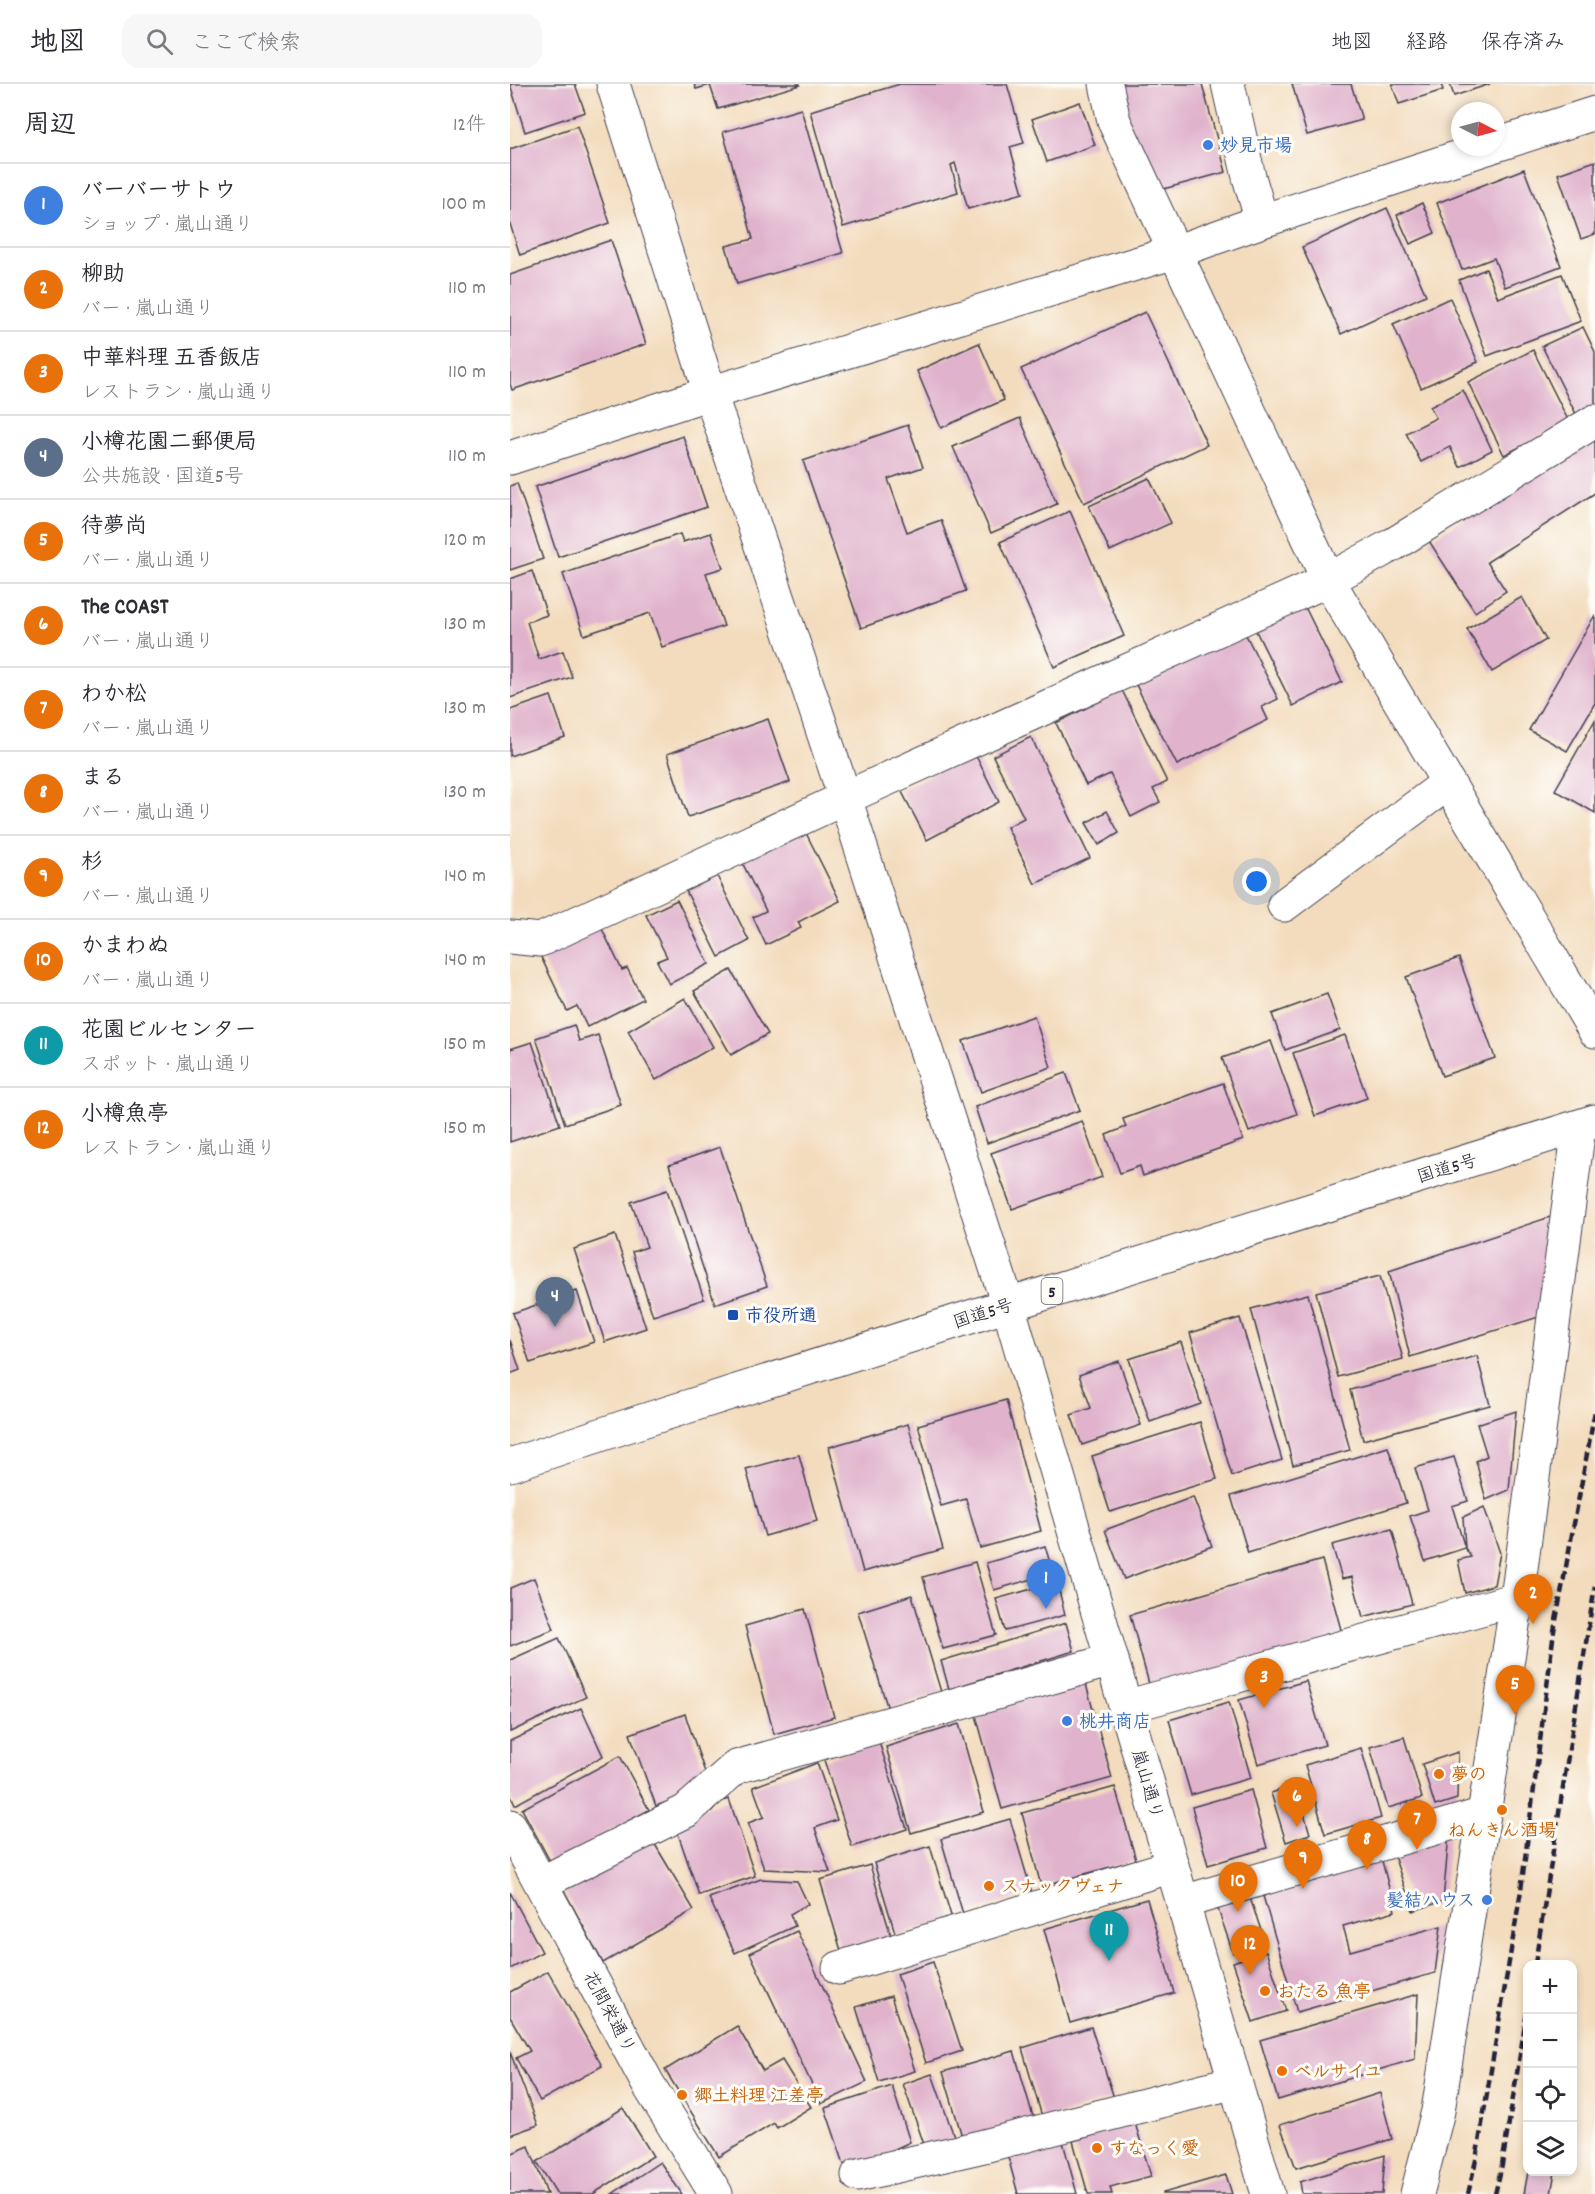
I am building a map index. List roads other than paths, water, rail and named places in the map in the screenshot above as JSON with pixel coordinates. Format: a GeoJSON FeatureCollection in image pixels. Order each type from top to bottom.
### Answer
{"type":"FeatureCollection","features":[{"type":"Feature","properties":{"kind":"main road","name":"嵐山通り"},"geometry":{"type":"LineString","coordinates":[[613,84],[710,393],[845,798],[1008,1305],[1268,2194]]}},
{"type":"Feature","properties":{"kind":"main road"},"geometry":{"type":"LineString","coordinates":[[1106,84],[1114,121],[1175,252],[1338,575],[1448,783],[1595,1030]]}},
{"type":"Feature","properties":{"kind":"main road"},"geometry":{"type":"LineString","coordinates":[[1228,84],[1249,177],[1262,221]]}},
{"type":"Feature","properties":{"kind":"main road"},"geometry":{"type":"LineString","coordinates":[[1505,142],[1595,113]]}},
{"type":"Feature","properties":{"kind":"main road"},"geometry":{"type":"LineString","coordinates":[[510,458],[710,393],[1175,252],[1262,221],[1462,156]]}},
{"type":"Feature","properties":{"kind":"main road"},"geometry":{"type":"LineString","coordinates":[[510,938],[540,940],[845,798],[1338,575],[1394,544],[1595,421]]}},
{"type":"Feature","properties":{"kind":"main road"},"geometry":{"type":"LineString","coordinates":[[1284,905],[1448,783]]}},
{"type":"Feature","properties":{"kind":"main road"},"geometry":{"type":"LineString","coordinates":[[1417,2194],[1438,2110],[1485,1814],[1587,1124]]}},
{"type":"Feature","properties":{"kind":"main road","name":"国道5号"},"geometry":{"type":"LineString","coordinates":[[510,1465],[1008,1305],[1587,1124]]}},
{"type":"Feature","properties":{"kind":"main road"},"geometry":{"type":"LineString","coordinates":[[1125,1707],[1517,1599]]}},
{"type":"Feature","properties":{"kind":"main road"},"geometry":{"type":"LineString","coordinates":[[540,1883],[686,1811],[736,1767],[1112,1660]]}},
{"type":"Feature","properties":{"kind":"main road"},"geometry":{"type":"LineString","coordinates":[[1183,1902],[1485,1814]]}},
{"type":"Feature","properties":{"kind":"main road","name":"花間栄通り"},"geometry":{"type":"LineString","coordinates":[[510,1826],[648,2084],[716,2194]]}},
{"type":"Feature","properties":{"kind":"main road"},"geometry":{"type":"LineString","coordinates":[[839,1968],[1172,1866]]}},
{"type":"Feature","properties":{"kind":"main road"},"geometry":{"type":"LineString","coordinates":[[858,2175],[984,2146],[1235,2082]]}},
{"type":"Feature","properties":{"kind":"railway"},"geometry":{"type":"LineString","coordinates":[[1468,2194],[1476,2160],[1521,1890],[1554,1631],[1595,1411]]}},
{"type":"Feature","properties":{"kind":"railway"},"geometry":{"type":"LineString","coordinates":[[1536,1960],[1595,1586]]}},
{"type":"Feature","properties":{"kind":"railway"},"geometry":{"type":"LineString","coordinates":[[1495,2194],[1502,2165],[1527,2014]]}},
{"type":"Feature","properties":{"kind":"place","name":"妙見市場"},"geometry":{"type":"Point","coordinates":[1208,145]}},
{"type":"Feature","properties":{"kind":"place","name":"市役所通"},"geometry":{"type":"Point","coordinates":[733,1315]}},
{"type":"Feature","properties":{"kind":"place","name":"小樽花園二郵便局"},"geometry":{"type":"Point","coordinates":[555,1327]}},
{"type":"Feature","properties":{"kind":"place","name":"バーバーサトウ"},"geometry":{"type":"Point","coordinates":[1046,1609]}},
{"type":"Feature","properties":{"kind":"place","name":"柳助"},"geometry":{"type":"Point","coordinates":[1533,1624]}},
{"type":"Feature","properties":{"kind":"place","name":"中華料理 五香飯店"},"geometry":{"type":"Point","coordinates":[1264,1708]}},
{"type":"Feature","properties":{"kind":"place","name":"待夢尚"},"geometry":{"type":"Point","coordinates":[1515,1715]}},
{"type":"Feature","properties":{"kind":"place","name":"桃井商店"},"geometry":{"type":"Point","coordinates":[1067,1721]}},
{"type":"Feature","properties":{"kind":"place","name":"夢の"},"geometry":{"type":"Point","coordinates":[1439,1774]}},
{"type":"Feature","properties":{"kind":"place","name":"ねんきん酒場"},"geometry":{"type":"Point","coordinates":[1502,1810]}},
{"type":"Feature","properties":{"kind":"place","name":"The COAST"},"geometry":{"type":"Point","coordinates":[1297,1827]}},
{"type":"Feature","properties":{"kind":"place","name":"わか松"},"geometry":{"type":"Point","coordinates":[1417,1850]}},
{"type":"Feature","properties":{"kind":"place","name":"まる"},"geometry":{"type":"Point","coordinates":[1367,1870]}},
{"type":"Feature","properties":{"kind":"place","name":"スナックヴェナ"},"geometry":{"type":"Point","coordinates":[989,1886]}},
{"type":"Feature","properties":{"kind":"place","name":"杉"},"geometry":{"type":"Point","coordinates":[1303,1889]}},
{"type":"Feature","properties":{"kind":"place","name":"髪結ハウス"},"geometry":{"type":"Point","coordinates":[1487,1900]}},
{"type":"Feature","properties":{"kind":"place","name":"かまわぬ"},"geometry":{"type":"Point","coordinates":[1238,1912]}},
{"type":"Feature","properties":{"kind":"place","name":"花園ビルセンター"},"geometry":{"type":"Point","coordinates":[1109,1961]}},
{"type":"Feature","properties":{"kind":"place","name":"小樽魚亭"},"geometry":{"type":"Point","coordinates":[1250,1975]}},
{"type":"Feature","properties":{"kind":"place","name":"おたる 魚亭"},"geometry":{"type":"Point","coordinates":[1265,1991]}},
{"type":"Feature","properties":{"kind":"place","name":"ベルサイユ"},"geometry":{"type":"Point","coordinates":[1282,2071]}},
{"type":"Feature","properties":{"kind":"place","name":"郷土料理 江差亭"},"geometry":{"type":"Point","coordinates":[682,2095]}},
{"type":"Feature","properties":{"kind":"place","name":"すなっく愛"},"geometry":{"type":"Point","coordinates":[1097,2148]}}]}
